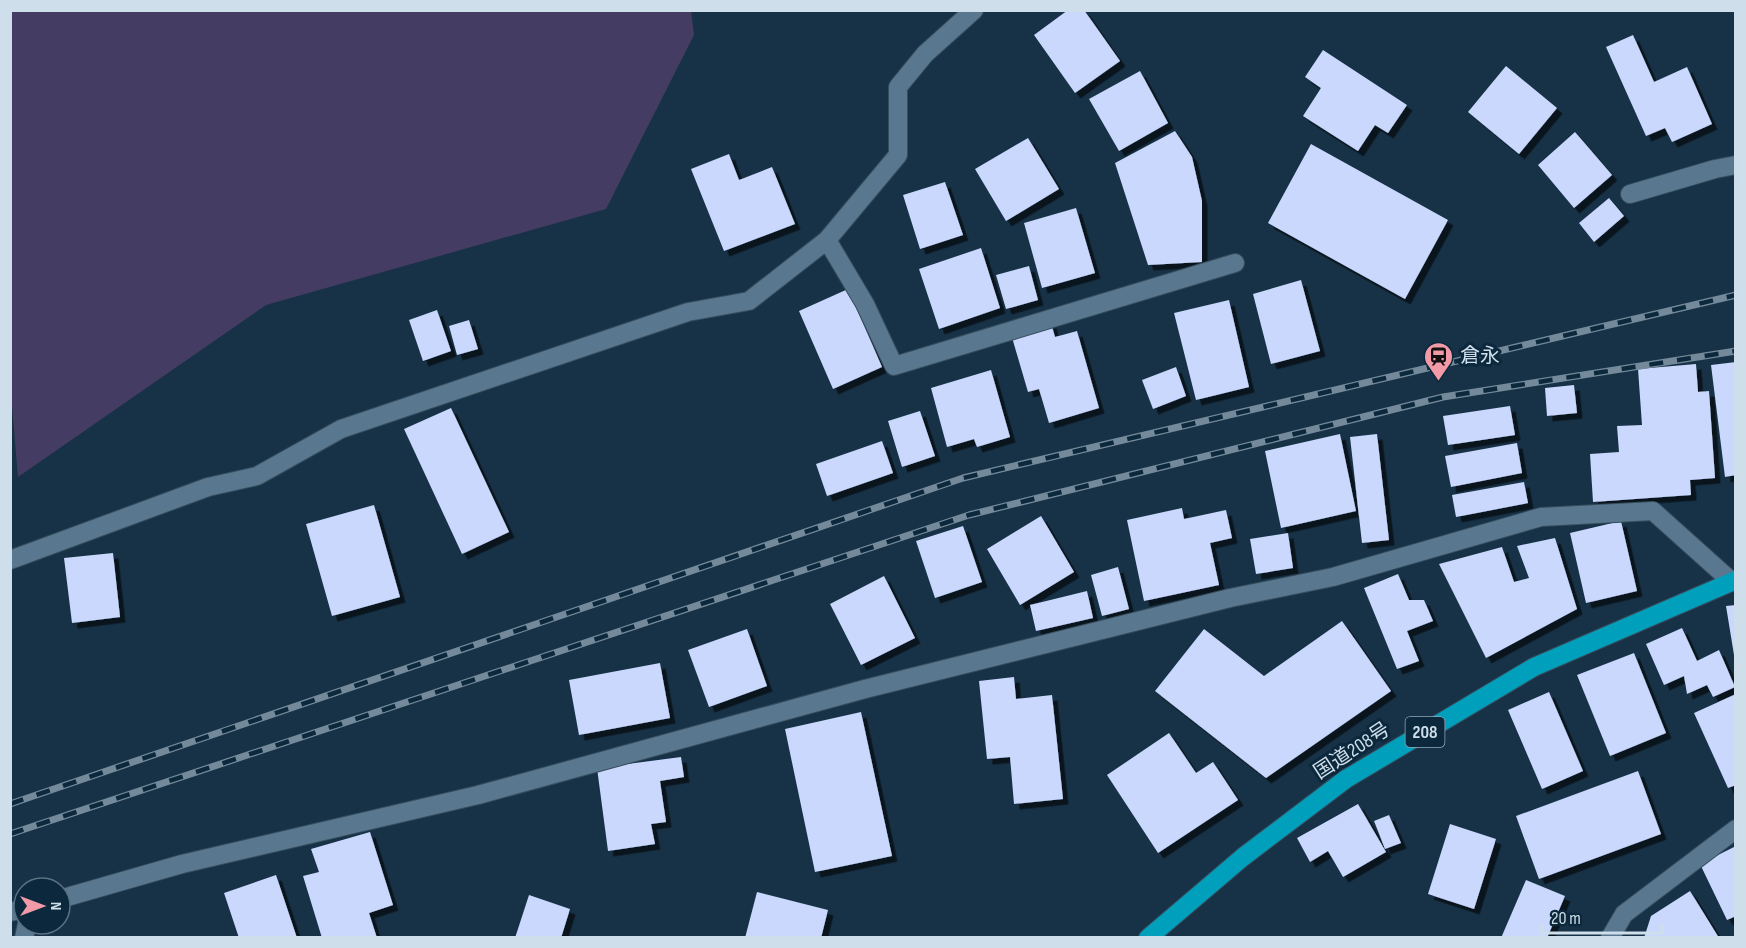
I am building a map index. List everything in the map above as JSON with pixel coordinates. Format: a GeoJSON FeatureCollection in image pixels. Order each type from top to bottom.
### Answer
{"type":"FeatureCollection","features":[{"type":"Feature","properties":{"kind":"highway","name":"国道208号"},"geometry":{"type":"LineString","coordinates":[[1148,938],[1243,857],[1356,773],[1534,667],[1733,580]]}},
{"type":"Feature","properties":{"kind":"street"},"geometry":{"type":"LineString","coordinates":[[10,560],[208,487],[257,476],[341,429],[688,312],[749,301],[826,240],[898,155],[898,87],[925,54],[974,10]]}},
{"type":"Feature","properties":{"kind":"street"},"geometry":{"type":"LineString","coordinates":[[1630,194],[1736,165]]}},
{"type":"Feature","properties":{"kind":"street"},"geometry":{"type":"LineString","coordinates":[[826,240],[865,304],[894,366],[1236,262]]}},
{"type":"Feature","properties":{"kind":"street"},"geometry":{"type":"LineString","coordinates":[[72,896],[182,864],[478,795],[865,689],[1230,598],[1333,577],[1541,517],[1653,511],[1733,580]]}},
{"type":"Feature","properties":{"kind":"street"},"geometry":{"type":"LineString","coordinates":[[1610,938],[1624,914],[1736,829]]}},
{"type":"Feature","properties":{"kind":"shaded area"},"geometry":{"type":"Polygon","coordinates":[[[691,10],[694,35],[606,209],[266,305],[18,477],[10,383],[11,11],[691,10]]]}},
{"type":"Feature","properties":{"kind":"building"},"geometry":{"type":"Polygon","coordinates":[[[1068,10],[1084,10],[1120,61],[1075,93],[1034,35],[1068,10]]]}},
{"type":"Feature","properties":{"kind":"building"},"geometry":{"type":"Polygon","coordinates":[[[1633,35],[1654,82],[1687,67],[1712,124],[1672,142],[1665,128],[1646,136],[1606,47],[1633,35]]]}},
{"type":"Feature","properties":{"kind":"building"},"geometry":{"type":"Polygon","coordinates":[[[1323,50],[1407,105],[1388,133],[1375,125],[1358,151],[1303,116],[1321,88],[1305,77],[1323,50]]]}},
{"type":"Feature","properties":{"kind":"building"},"geometry":{"type":"Polygon","coordinates":[[[1506,66],[1557,108],[1519,154],[1468,112],[1506,66]]]}},
{"type":"Feature","properties":{"kind":"building"},"geometry":{"type":"Polygon","coordinates":[[[1140,71],[1168,123],[1119,151],[1089,99],[1140,71]]]}},
{"type":"Feature","properties":{"kind":"building"},"geometry":{"type":"Polygon","coordinates":[[[1175,131],[1192,157],[1202,201],[1202,262],[1148,265],[1115,163],[1175,131]]]}},
{"type":"Feature","properties":{"kind":"building"},"geometry":{"type":"Polygon","coordinates":[[[1575,132],[1612,175],[1574,208],[1538,165],[1575,132]]]}},
{"type":"Feature","properties":{"kind":"building"},"geometry":{"type":"Polygon","coordinates":[[[1028,138],[1059,189],[1006,221],[975,169],[1028,138]]]}},
{"type":"Feature","properties":{"kind":"building"},"geometry":{"type":"Polygon","coordinates":[[[1311,144],[1448,220],[1405,299],[1268,223],[1311,144]]]}},
{"type":"Feature","properties":{"kind":"building"},"geometry":{"type":"Polygon","coordinates":[[[729,154],[739,180],[772,167],[795,224],[724,251],[691,169],[729,154]]]}},
{"type":"Feature","properties":{"kind":"building"},"geometry":{"type":"Polygon","coordinates":[[[945,182],[963,235],[920,249],[903,195],[945,182]]]}},
{"type":"Feature","properties":{"kind":"building"},"geometry":{"type":"Polygon","coordinates":[[[1609,198],[1624,216],[1594,242],[1579,223],[1609,198]]]}},
{"type":"Feature","properties":{"kind":"building"},"geometry":{"type":"Polygon","coordinates":[[[1076,208],[1095,273],[1042,288],[1024,223],[1076,208]]]}},
{"type":"Feature","properties":{"kind":"building"},"geometry":{"type":"Polygon","coordinates":[[[981,248],[1000,308],[939,329],[919,269],[981,248]]]}},
{"type":"Feature","properties":{"kind":"building"},"geometry":{"type":"Polygon","coordinates":[[[1029,266],[1038,300],[1006,309],[996,275],[1029,266]]]}},
{"type":"Feature","properties":{"kind":"building"},"geometry":{"type":"Polygon","coordinates":[[[1301,280],[1320,351],[1271,364],[1253,294],[1301,280]]]}},
{"type":"Feature","properties":{"kind":"building"},"geometry":{"type":"Polygon","coordinates":[[[848,289],[882,367],[833,389],[799,311],[848,289]]]}},
{"type":"Feature","properties":{"kind":"building"},"geometry":{"type":"Polygon","coordinates":[[[1229,300],[1249,387],[1196,400],[1174,313],[1229,300]]]}},
{"type":"Feature","properties":{"kind":"building"},"geometry":{"type":"Polygon","coordinates":[[[437,310],[451,351],[423,361],[409,320],[437,310]]]}},
{"type":"Feature","properties":{"kind":"building"},"geometry":{"type":"Polygon","coordinates":[[[469,320],[478,349],[457,355],[449,326],[469,320]]]}},
{"type":"Feature","properties":{"kind":"building"},"geometry":{"type":"Polygon","coordinates":[[[1051,323],[1055,337],[1077,331],[1099,408],[1049,423],[1039,389],[1028,392],[1011,334],[1051,323]]]}},
{"type":"Feature","properties":{"kind":"building"},"geometry":{"type":"Polygon","coordinates":[[[1736,362],[1736,475],[1725,477],[1711,365],[1736,362]]]}},
{"type":"Feature","properties":{"kind":"building"},"geometry":{"type":"Polygon","coordinates":[[[1696,364],[1698,392],[1709,391],[1715,478],[1690,480],[1691,495],[1593,502],[1590,454],[1619,452],[1617,426],[1642,425],[1638,369],[1696,364]]]}},
{"type":"Feature","properties":{"kind":"building"},"geometry":{"type":"Polygon","coordinates":[[[1176,367],[1186,396],[1153,409],[1142,380],[1176,367]]]}},
{"type":"Feature","properties":{"kind":"building"},"geometry":{"type":"Polygon","coordinates":[[[991,370],[1010,437],[977,447],[974,439],[947,447],[931,388],[991,370]]]}},
{"type":"Feature","properties":{"kind":"building"},"geometry":{"type":"Polygon","coordinates":[[[1574,385],[1577,413],[1547,416],[1545,388],[1574,385]]]}},
{"type":"Feature","properties":{"kind":"building"},"geometry":{"type":"Polygon","coordinates":[[[1510,406],[1515,435],[1448,445],[1443,416],[1510,406]]]}},
{"type":"Feature","properties":{"kind":"building"},"geometry":{"type":"Polygon","coordinates":[[[451,408],[509,532],[462,554],[404,429],[451,408]]]}},
{"type":"Feature","properties":{"kind":"building"},"geometry":{"type":"Polygon","coordinates":[[[920,411],[935,456],[902,467],[888,421],[920,411]]]}},
{"type":"Feature","properties":{"kind":"building"},"geometry":{"type":"Polygon","coordinates":[[[1340,434],[1356,511],[1281,528],[1265,451],[1340,434]]]}},
{"type":"Feature","properties":{"kind":"building"},"geometry":{"type":"Polygon","coordinates":[[[1377,434],[1389,540],[1362,543],[1350,437],[1377,434]]]}},
{"type":"Feature","properties":{"kind":"building"},"geometry":{"type":"Polygon","coordinates":[[[882,441],[893,473],[827,496],[816,464],[882,441]]]}},
{"type":"Feature","properties":{"kind":"building"},"geometry":{"type":"Polygon","coordinates":[[[1517,443],[1522,473],[1451,487],[1445,456],[1517,443]]]}},
{"type":"Feature","properties":{"kind":"building"},"geometry":{"type":"Polygon","coordinates":[[[1524,482],[1528,503],[1456,517],[1452,495],[1524,482]]]}},
{"type":"Feature","properties":{"kind":"building"},"geometry":{"type":"Polygon","coordinates":[[[374,505],[400,597],[332,616],[306,524],[374,505]]]}},
{"type":"Feature","properties":{"kind":"building"},"geometry":{"type":"Polygon","coordinates":[[[1182,508],[1184,519],[1226,510],[1232,538],[1210,543],[1219,585],[1144,601],[1127,520],[1182,508]]]}},
{"type":"Feature","properties":{"kind":"building"},"geometry":{"type":"Polygon","coordinates":[[[1041,516],[1074,572],[1020,605],[987,549],[1041,516]]]}},
{"type":"Feature","properties":{"kind":"building"},"geometry":{"type":"Polygon","coordinates":[[[1621,521],[1637,591],[1586,603],[1570,533],[1621,521]]]}},
{"type":"Feature","properties":{"kind":"building"},"geometry":{"type":"Polygon","coordinates":[[[963,526],[982,582],[935,598],[916,541],[963,526]]]}},
{"type":"Feature","properties":{"kind":"building"},"geometry":{"type":"Polygon","coordinates":[[[1288,533],[1293,568],[1256,574],[1250,539],[1288,533]]]}},
{"type":"Feature","properties":{"kind":"building"},"geometry":{"type":"Polygon","coordinates":[[[1555,538],[1577,609],[1486,658],[1439,564],[1502,547],[1514,582],[1529,578],[1517,546],[1555,538]]]}},
{"type":"Feature","properties":{"kind":"building"},"geometry":{"type":"Polygon","coordinates":[[[113,553],[120,617],[72,623],[64,558],[113,553]]]}},
{"type":"Feature","properties":{"kind":"building"},"geometry":{"type":"Polygon","coordinates":[[[1118,567],[1129,609],[1102,616],[1091,575],[1118,567]]]}},
{"type":"Feature","properties":{"kind":"building"},"geometry":{"type":"Polygon","coordinates":[[[1398,574],[1409,600],[1424,600],[1433,621],[1407,631],[1419,661],[1397,669],[1364,588],[1398,574]]]}},
{"type":"Feature","properties":{"kind":"building"},"geometry":{"type":"Polygon","coordinates":[[[884,576],[915,638],[861,665],[830,604],[884,576]]]}},
{"type":"Feature","properties":{"kind":"building"},"geometry":{"type":"Polygon","coordinates":[[[1087,591],[1093,618],[1036,631],[1030,605],[1087,591]]]}},
{"type":"Feature","properties":{"kind":"building"},"geometry":{"type":"Polygon","coordinates":[[[1736,605],[1736,655],[1734,655],[1726,606],[1736,605]]]}},
{"type":"Feature","properties":{"kind":"building"},"geometry":{"type":"Polygon","coordinates":[[[1342,621],[1391,691],[1266,778],[1155,691],[1204,629],[1264,676],[1342,621]]]}},
{"type":"Feature","properties":{"kind":"building"},"geometry":{"type":"Polygon","coordinates":[[[1682,628],[1697,661],[1719,650],[1735,687],[1713,697],[1707,685],[1687,694],[1684,676],[1664,685],[1646,644],[1682,628]]]}},
{"type":"Feature","properties":{"kind":"building"},"geometry":{"type":"Polygon","coordinates":[[[747,629],[767,686],[709,707],[688,650],[747,629]]]}},
{"type":"Feature","properties":{"kind":"building"},"geometry":{"type":"Polygon","coordinates":[[[1634,653],[1666,733],[1610,756],[1577,675],[1634,653]]]}},
{"type":"Feature","properties":{"kind":"building"},"geometry":{"type":"Polygon","coordinates":[[[660,663],[670,718],[579,735],[569,680],[660,663]]]}},
{"type":"Feature","properties":{"kind":"building"},"geometry":{"type":"Polygon","coordinates":[[[1014,677],[1016,699],[1052,695],[1063,799],[1014,804],[1010,757],[987,759],[979,681],[1014,677]]]}},
{"type":"Feature","properties":{"kind":"building"},"geometry":{"type":"Polygon","coordinates":[[[1549,692],[1583,771],[1542,789],[1508,710],[1549,692]]]}},
{"type":"Feature","properties":{"kind":"building"},"geometry":{"type":"Polygon","coordinates":[[[1736,694],[1736,785],[1728,788],[1694,713],[1736,694]]]}},
{"type":"Feature","properties":{"kind":"building"},"geometry":{"type":"Polygon","coordinates":[[[861,712],[892,856],[815,872],[785,729],[861,712]]]}},
{"type":"Feature","properties":{"kind":"building"},"geometry":{"type":"Polygon","coordinates":[[[1169,733],[1196,773],[1213,762],[1238,800],[1158,853],[1107,775],[1169,733]]]}},
{"type":"Feature","properties":{"kind":"building"},"geometry":{"type":"Polygon","coordinates":[[[681,757],[684,777],[660,781],[666,822],[651,824],[655,844],[608,851],[597,768],[681,757]]]}},
{"type":"Feature","properties":{"kind":"building"},"geometry":{"type":"Polygon","coordinates":[[[1638,771],[1661,834],[1539,879],[1516,816],[1638,771]]]}},
{"type":"Feature","properties":{"kind":"building"},"geometry":{"type":"Polygon","coordinates":[[[1358,804],[1386,852],[1343,877],[1328,851],[1310,862],[1297,838],[1358,804]]]}},
{"type":"Feature","properties":{"kind":"building"},"geometry":{"type":"Polygon","coordinates":[[[1389,815],[1401,843],[1385,849],[1374,821],[1389,815]]]}},
{"type":"Feature","properties":{"kind":"building"},"geometry":{"type":"Polygon","coordinates":[[[1450,824],[1496,839],[1474,909],[1428,894],[1450,824]]]}},
{"type":"Feature","properties":{"kind":"building"},"geometry":{"type":"Polygon","coordinates":[[[370,832],[393,905],[369,913],[377,938],[322,938],[303,876],[319,872],[311,849],[370,832]]]}},
{"type":"Feature","properties":{"kind":"building"},"geometry":{"type":"Polygon","coordinates":[[[1736,846],[1736,916],[1727,920],[1700,864],[1736,846]]]}},
{"type":"Feature","properties":{"kind":"building"},"geometry":{"type":"Polygon","coordinates":[[[276,875],[297,938],[239,938],[224,893],[276,875]]]}},
{"type":"Feature","properties":{"kind":"building"},"geometry":{"type":"Polygon","coordinates":[[[1526,880],[1565,896],[1547,938],[1501,938],[1526,880]]]}},
{"type":"Feature","properties":{"kind":"building"},"geometry":{"type":"Polygon","coordinates":[[[1690,891],[1719,938],[1644,938],[1651,916],[1690,891]]]}},
{"type":"Feature","properties":{"kind":"building"},"geometry":{"type":"Polygon","coordinates":[[[757,892],[828,910],[821,938],[745,938],[757,892]]]}},
{"type":"Feature","properties":{"kind":"building"},"geometry":{"type":"Polygon","coordinates":[[[529,895],[570,909],[561,938],[515,938],[529,895]]]}},
{"type":"Feature","properties":{"kind":"railway"},"geometry":{"type":"LineString","coordinates":[[10,804],[963,478],[1736,295]]}},
{"type":"Feature","properties":{"kind":"railway"},"geometry":{"type":"LineString","coordinates":[[10,834],[969,515],[1443,397],[1736,351]]}},
{"type":"Feature","properties":{"kind":"place","name":"倉永"},"geometry":{"type":"Point","coordinates":[1439,382]}}]}
